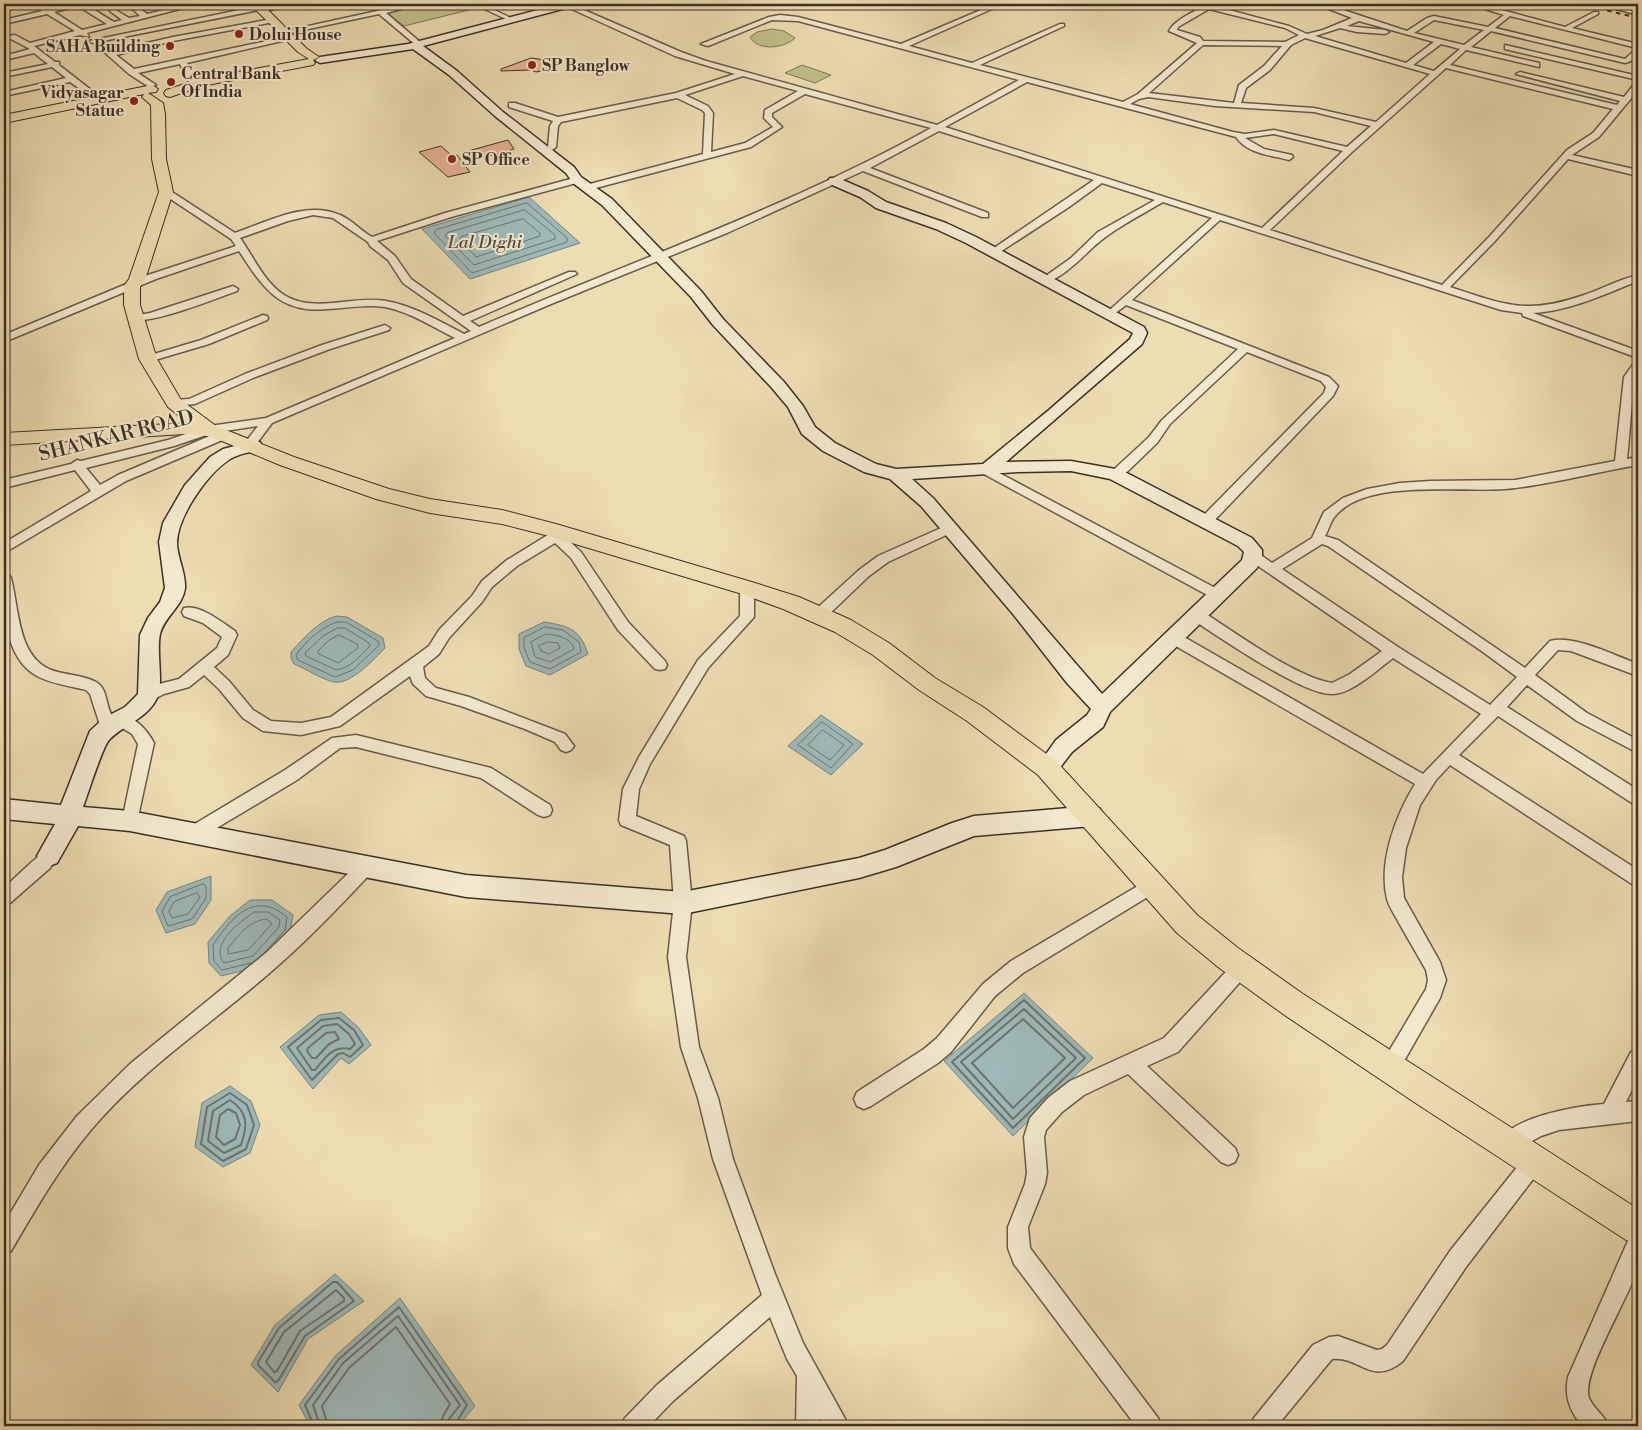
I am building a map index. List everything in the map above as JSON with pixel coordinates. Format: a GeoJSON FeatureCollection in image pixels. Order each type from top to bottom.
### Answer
{"type":"FeatureCollection","features":[{"type":"Feature","properties":{"kind":"main road"},"geometry":{"type":"LineString","coordinates":[[257,7],[288,35],[309,58]]}},
{"type":"Feature","properties":{"kind":"main road"},"geometry":{"type":"LineString","coordinates":[[4,121],[97,99],[157,93],[194,82],[309,58]]}},
{"type":"Feature","properties":{"kind":"main road"},"geometry":{"type":"LineString","coordinates":[[4,121],[105,100],[157,93],[309,58]]}},
{"type":"Feature","properties":{"kind":"main road"},"geometry":{"type":"LineString","coordinates":[[157,93],[159,159],[166,192],[137,280],[132,286],[132,305],[148,359],[174,403],[217,432]]}},
{"type":"Feature","properties":{"kind":"main road"},"geometry":{"type":"LineString","coordinates":[[4,439],[185,428],[217,432],[287,460],[383,494],[430,506],[502,517],[747,588],[791,603],[843,626],[881,648],[927,684],[975,714],[1047,768],[1187,924],[1210,944],[1389,1068],[1506,1146],[1638,1228]]}},
{"type":"Feature","properties":{"kind":"street"},"geometry":{"type":"LineString","coordinates":[[4,9],[26,4]]}},
{"type":"Feature","properties":{"kind":"street"},"geometry":{"type":"LineString","coordinates":[[36,4],[82,32],[157,93]]}},
{"type":"Feature","properties":{"kind":"street"},"geometry":{"type":"LineString","coordinates":[[4,22],[79,4],[114,24]]}},
{"type":"Feature","properties":{"kind":"street"},"geometry":{"type":"LineString","coordinates":[[130,4],[146,17]]}},
{"type":"Feature","properties":{"kind":"street"},"geometry":{"type":"LineString","coordinates":[[4,58],[32,47],[82,32],[196,4]]}},
{"type":"Feature","properties":{"kind":"street"},"geometry":{"type":"LineString","coordinates":[[94,41],[257,7],[292,4]]}},
{"type":"Feature","properties":{"kind":"street"},"geometry":{"type":"LineString","coordinates":[[132,72],[182,61],[204,49],[288,35],[373,13],[417,4]]}},
{"type":"Feature","properties":{"kind":"street"},"geometry":{"type":"LineString","coordinates":[[477,4],[512,20]]}},
{"type":"Feature","properties":{"kind":"street"},"geometry":{"type":"LineString","coordinates":[[309,58],[381,52],[569,4],[678,54],[939,128],[1161,200],[1518,311],[1638,355]]}},
{"type":"Feature","properties":{"kind":"street"},"geometry":{"type":"LineString","coordinates":[[904,46],[1000,4]]}},
{"type":"Feature","properties":{"kind":"street"},"geometry":{"type":"LineString","coordinates":[[1319,4],[1412,34],[1536,65]]}},
{"type":"Feature","properties":{"kind":"street"},"geometry":{"type":"LineString","coordinates":[[1376,4],[1383,4]]}},
{"type":"Feature","properties":{"kind":"street"},"geometry":{"type":"LineString","coordinates":[[1472,4],[1638,46]]}},
{"type":"Feature","properties":{"kind":"street"},"geometry":{"type":"LineString","coordinates":[[1602,4],[1638,13]]}},
{"type":"Feature","properties":{"kind":"street"},"geometry":{"type":"LineString","coordinates":[[1201,43],[1197,39],[1176,33],[1172,29],[1182,21],[1211,5],[1287,27],[1306,36],[1437,74]]}},
{"type":"Feature","properties":{"kind":"street"},"geometry":{"type":"LineString","coordinates":[[364,6],[373,13]]}},
{"type":"Feature","properties":{"kind":"street"},"geometry":{"type":"LineString","coordinates":[[112,10],[128,21]]}},
{"type":"Feature","properties":{"kind":"street"},"geometry":{"type":"LineString","coordinates":[[167,12],[196,35],[204,49]]}},
{"type":"Feature","properties":{"kind":"street"},"geometry":{"type":"LineString","coordinates":[[381,12],[499,114],[570,170],[660,256],[696,294],[718,322],[758,362],[795,406],[808,430],[828,447],[870,468],[896,475],[1018,467],[1071,466],[1114,474],[1245,542],[1253,550],[1250,562],[1172,636],[1102,707],[1094,721],[1064,746],[1047,768]]}},
{"type":"Feature","properties":{"kind":"street"},"geometry":{"type":"LineString","coordinates":[[1566,29],[1596,13]]}},
{"type":"Feature","properties":{"kind":"street"},"geometry":{"type":"LineString","coordinates":[[1263,232],[1377,125],[1446,66],[1459,59],[1466,47],[1508,14]]}},
{"type":"Feature","properties":{"kind":"street"},"geometry":{"type":"LineString","coordinates":[[705,44],[753,24],[780,17],[839,28],[1026,80],[1240,135],[1274,132],[1349,150]]}},
{"type":"Feature","properties":{"kind":"street"},"geometry":{"type":"LineString","coordinates":[[1124,105],[1141,96],[1201,43],[1286,44],[1358,18]]}},
{"type":"Feature","properties":{"kind":"street"},"geometry":{"type":"LineString","coordinates":[[1412,34],[1419,26],[1434,18],[1489,28],[1625,61],[1631,59],[1638,50]]}},
{"type":"Feature","properties":{"kind":"street"},"geometry":{"type":"LineString","coordinates":[[110,54],[272,21]]}},
{"type":"Feature","properties":{"kind":"street"},"geometry":{"type":"LineString","coordinates":[[974,65],[1062,25]]}},
{"type":"Feature","properties":{"kind":"street"},"geometry":{"type":"LineString","coordinates":[[1339,26],[1363,31],[1412,34]]}},
{"type":"Feature","properties":{"kind":"street"},"geometry":{"type":"LineString","coordinates":[[1419,26],[1428,28]]}},
{"type":"Feature","properties":{"kind":"street"},"geometry":{"type":"LineString","coordinates":[[4,29],[56,64],[97,99]]}},
{"type":"Feature","properties":{"kind":"street"},"geometry":{"type":"LineString","coordinates":[[4,38],[12,36]]}},
{"type":"Feature","properties":{"kind":"street"},"geometry":{"type":"LineString","coordinates":[[1466,38],[1484,42]]}},
{"type":"Feature","properties":{"kind":"street"},"geometry":{"type":"LineString","coordinates":[[1408,65],[1440,41]]}},
{"type":"Feature","properties":{"kind":"street"},"geometry":{"type":"LineString","coordinates":[[1237,105],[1242,87],[1267,68],[1286,44]]}},
{"type":"Feature","properties":{"kind":"street"},"geometry":{"type":"LineString","coordinates":[[1502,46],[1638,78]]}},
{"type":"Feature","properties":{"kind":"street"},"geometry":{"type":"LineString","coordinates":[[1518,84],[1545,56]]}},
{"type":"Feature","properties":{"kind":"street"},"geometry":{"type":"LineString","coordinates":[[182,61],[194,82]]}},
{"type":"Feature","properties":{"kind":"street"},"geometry":{"type":"LineString","coordinates":[[4,75],[56,64]]}},
{"type":"Feature","properties":{"kind":"street"},"geometry":{"type":"LineString","coordinates":[[1446,66],[1618,108]]}},
{"type":"Feature","properties":{"kind":"street"},"geometry":{"type":"LineString","coordinates":[[1596,76],[1601,69]]}},
{"type":"Feature","properties":{"kind":"street"},"geometry":{"type":"LineString","coordinates":[[1508,71],[1625,100]]}},
{"type":"Feature","properties":{"kind":"street"},"geometry":{"type":"LineString","coordinates":[[512,104],[558,120],[678,95],[744,74]]}},
{"type":"Feature","properties":{"kind":"street"},"geometry":{"type":"LineString","coordinates":[[4,94],[72,79]]}},
{"type":"Feature","properties":{"kind":"street"},"geometry":{"type":"LineString","coordinates":[[4,549],[122,478],[217,432],[268,421],[724,230],[863,168],[939,128],[1005,89],[1026,80]]}},
{"type":"Feature","properties":{"kind":"street"},"geometry":{"type":"LineString","coordinates":[[1584,90],[1590,83]]}},
{"type":"Feature","properties":{"kind":"street"},"geometry":{"type":"LineString","coordinates":[[1443,289],[1492,239],[1574,148],[1596,136],[1638,85]]}},
{"type":"Feature","properties":{"kind":"street"},"geometry":{"type":"LineString","coordinates":[[234,237],[269,224],[314,213],[336,215],[362,236],[372,240],[462,210],[707,156],[748,145],[772,133],[778,127],[768,118],[768,112],[804,91]]}},
{"type":"Feature","properties":{"kind":"street"},"geometry":{"type":"LineString","coordinates":[[678,95],[705,108],[709,113],[707,156]]}},
{"type":"Feature","properties":{"kind":"street"},"geometry":{"type":"LineString","coordinates":[[1141,96],[1314,110],[1377,125]]}},
{"type":"Feature","properties":{"kind":"street"},"geometry":{"type":"LineString","coordinates":[[552,146],[554,126],[558,120]]}},
{"type":"Feature","properties":{"kind":"street"},"geometry":{"type":"LineString","coordinates":[[1240,135],[1244,143],[1248,145],[1289,157]]}},
{"type":"Feature","properties":{"kind":"street"},"geometry":{"type":"LineString","coordinates":[[1566,156],[1638,173]]}},
{"type":"Feature","properties":{"kind":"street"},"geometry":{"type":"LineString","coordinates":[[863,168],[985,215]]}},
{"type":"Feature","properties":{"kind":"street"},"geometry":{"type":"LineString","coordinates":[[994,252],[1066,205],[1100,180]]}},
{"type":"Feature","properties":{"kind":"street"},"geometry":{"type":"LineString","coordinates":[[834,181],[864,194],[881,206],[940,226],[994,252],[1139,330],[1140,333],[1137,341],[986,470]]}},
{"type":"Feature","properties":{"kind":"street"},"geometry":{"type":"LineString","coordinates":[[166,192],[234,237],[266,282],[280,296],[290,302],[316,308],[375,302],[392,305],[464,338]]}},
{"type":"Feature","properties":{"kind":"street"},"geometry":{"type":"LineString","coordinates":[[1047,280],[1074,260],[1101,234],[1161,200]]}},
{"type":"Feature","properties":{"kind":"street"},"geometry":{"type":"LineString","coordinates":[[1109,315],[1218,218]]}},
{"type":"Feature","properties":{"kind":"street"},"geometry":{"type":"LineString","coordinates":[[372,240],[373,244],[392,258],[407,281],[476,329]]}},
{"type":"Feature","properties":{"kind":"street"},"geometry":{"type":"LineString","coordinates":[[4,339],[152,277],[242,247]]}},
{"type":"Feature","properties":{"kind":"street"},"geometry":{"type":"LineString","coordinates":[[463,320],[572,274]]}},
{"type":"Feature","properties":{"kind":"street"},"geometry":{"type":"LineString","coordinates":[[1518,311],[1547,310],[1563,307],[1638,278]]}},
{"type":"Feature","properties":{"kind":"street"},"geometry":{"type":"LineString","coordinates":[[137,318],[152,316],[233,289]]}},
{"type":"Feature","properties":{"kind":"street"},"geometry":{"type":"LineString","coordinates":[[1125,301],[1330,382],[1332,390],[1206,521]]}},
{"type":"Feature","properties":{"kind":"street"},"geometry":{"type":"LineString","coordinates":[[148,359],[206,342],[263,318]]}},
{"type":"Feature","properties":{"kind":"street"},"geometry":{"type":"LineString","coordinates":[[174,403],[191,402],[249,376],[326,347],[385,328]]}},
{"type":"Feature","properties":{"kind":"street"},"geometry":{"type":"LineString","coordinates":[[1114,474],[1124,468],[1152,440],[1166,422],[1244,349]]}},
{"type":"Feature","properties":{"kind":"street"},"geometry":{"type":"LineString","coordinates":[[1621,464],[1630,378],[1638,365]]}},
{"type":"Feature","properties":{"kind":"street"},"geometry":{"type":"LineString","coordinates":[[148,696],[150,635],[169,604],[175,588],[168,542],[172,524],[191,489],[216,461],[229,453],[252,445],[268,421]]}},
{"type":"Feature","properties":{"kind":"street","name":"SHANKAR ROAD"},"geometry":{"type":"LineString","coordinates":[[4,484],[78,464],[217,432]]}},
{"type":"Feature","properties":{"kind":"street"},"geometry":{"type":"LineString","coordinates":[[1320,539],[1318,537],[1320,526],[1338,506],[1375,490],[1440,484],[1511,485],[1638,461]]}},
{"type":"Feature","properties":{"kind":"street"},"geometry":{"type":"LineString","coordinates":[[78,464],[99,492]]}},
{"type":"Feature","properties":{"kind":"street"},"geometry":{"type":"LineString","coordinates":[[986,470],[1216,594]]}},
{"type":"Feature","properties":{"kind":"street"},"geometry":{"type":"LineString","coordinates":[[896,475],[927,502],[1020,609],[1074,677],[1102,707]]}},
{"type":"Feature","properties":{"kind":"street"},"geometry":{"type":"LineString","coordinates":[[818,615],[864,573],[884,559],[950,528]]}},
{"type":"Feature","properties":{"kind":"street"},"geometry":{"type":"LineString","coordinates":[[205,667],[224,685],[248,714],[268,727],[301,729],[335,722],[434,650],[444,634],[477,599],[487,584],[512,563],[559,535],[576,555],[623,626],[660,665]]}},
{"type":"Feature","properties":{"kind":"street"},"geometry":{"type":"LineString","coordinates":[[1272,569],[1320,539],[1333,543],[1526,676],[1582,717],[1638,747]]}},
{"type":"Feature","properties":{"kind":"street"},"geometry":{"type":"LineString","coordinates":[[1253,556],[1393,651],[1638,798]]}},
{"type":"Feature","properties":{"kind":"street"},"geometry":{"type":"LineString","coordinates":[[4,578],[10,596],[22,653],[30,665],[43,672],[91,686],[98,691],[104,718],[137,730],[146,743],[130,821]]}},
{"type":"Feature","properties":{"kind":"street"},"geometry":{"type":"LineString","coordinates":[[747,588],[747,617],[703,664],[680,706],[644,761],[631,789],[627,820],[678,841],[683,903],[677,957],[690,1047],[708,1098],[722,1159],[774,1299],[795,1351],[837,1426]]}},
{"type":"Feature","properties":{"kind":"street"},"geometry":{"type":"LineString","coordinates":[[4,898],[44,863],[66,828],[68,816],[98,737],[117,722],[133,713],[148,696],[160,689],[184,683],[223,650],[230,635],[208,619],[190,612]]}},
{"type":"Feature","properties":{"kind":"street"},"geometry":{"type":"LineString","coordinates":[[1195,614],[1306,681],[1326,690],[1348,682],[1393,651]]}},
{"type":"Feature","properties":{"kind":"street"},"geometry":{"type":"LineString","coordinates":[[1172,636],[1426,783]]}},
{"type":"Feature","properties":{"kind":"street"},"geometry":{"type":"LineString","coordinates":[[1389,1068],[1434,992],[1437,980],[1434,968],[1396,900],[1392,875],[1396,854],[1414,800],[1449,756],[1555,645],[1572,646],[1638,670]]}},
{"type":"Feature","properties":{"kind":"street"},"geometry":{"type":"LineString","coordinates":[[415,665],[418,680],[431,692],[486,709],[552,734],[560,738],[566,746]]}},
{"type":"Feature","properties":{"kind":"street"},"geometry":{"type":"LineString","coordinates":[[329,747],[335,722]]}},
{"type":"Feature","properties":{"kind":"street"},"geometry":{"type":"LineString","coordinates":[[194,833],[291,776],[337,742],[356,741],[485,772],[544,810]]}},
{"type":"Feature","properties":{"kind":"street"},"geometry":{"type":"LineString","coordinates":[[1449,756],[1638,879]]}},
{"type":"Feature","properties":{"kind":"street"},"geometry":{"type":"LineString","coordinates":[[4,809],[130,821],[466,886],[683,903],[831,876],[888,860],[974,826],[1092,816]]}},
{"type":"Feature","properties":{"kind":"street"},"geometry":{"type":"LineString","coordinates":[[4,1244],[51,1163],[98,1108],[158,1051],[261,969],[323,911],[366,867]]}},
{"type":"Feature","properties":{"kind":"street"},"geometry":{"type":"LineString","coordinates":[[864,1099],[931,1056],[944,1045],[978,1002],[1017,966],[1153,885]]}},
{"type":"Feature","properties":{"kind":"street"},"geometry":{"type":"LineString","coordinates":[[1150,1426],[1022,1256],[1019,1248],[1018,1227],[1035,1184],[1037,1173],[1034,1138],[1037,1125],[1055,1104],[1077,1088],[1171,1045],[1242,967]]}},
{"type":"Feature","properties":{"kind":"street"},"geometry":{"type":"LineString","coordinates":[[1610,1114],[1638,1059]]}},
{"type":"Feature","properties":{"kind":"street"},"geometry":{"type":"LineString","coordinates":[[1130,1064],[1228,1155]]}},
{"type":"Feature","properties":{"kind":"street"},"geometry":{"type":"LineString","coordinates":[[1506,1146],[1534,1129],[1553,1122],[1576,1117],[1638,1111]]}},
{"type":"Feature","properties":{"kind":"street"},"geometry":{"type":"LineString","coordinates":[[1262,1426],[1321,1353],[1329,1347],[1337,1347],[1372,1360],[1384,1361],[1395,1353],[1458,1259],[1533,1163]]}},
{"type":"Feature","properties":{"kind":"street"},"geometry":{"type":"LineString","coordinates":[[1597,1426],[1581,1408],[1576,1397],[1576,1386],[1638,1241]]}},
{"type":"Feature","properties":{"kind":"street"},"geometry":{"type":"LineString","coordinates":[[633,1426],[665,1392],[774,1299]]}},
{"type":"Feature","properties":{"kind":"street"},"geometry":{"type":"LineString","coordinates":[[808,1375],[808,1426]]}},
{"type":"Feature","properties":{"kind":"shaded area"},"geometry":{"type":"Polygon","coordinates":[[[427,4],[469,4],[477,8],[404,26],[387,13],[427,4]]]}},
{"type":"Feature","properties":{"kind":"shaded area"},"geometry":{"type":"Polygon","coordinates":[[[772,29],[784,31],[795,38],[785,44],[765,47],[754,42],[750,37],[757,32],[772,29]]]}},
{"type":"Feature","properties":{"kind":"shaded area"},"geometry":{"type":"Polygon","coordinates":[[[802,65],[831,75],[815,83],[785,73],[802,65]]]}},
{"type":"Feature","properties":{"kind":"water","name":"Lal Dighi"},"geometry":{"type":"Polygon","coordinates":[[[529,197],[580,243],[470,279],[422,229],[529,197]]]}},
{"type":"Feature","properties":{"kind":"water"},"geometry":{"type":"Polygon","coordinates":[[[336,616],[347,617],[383,638],[385,648],[355,675],[341,682],[329,681],[294,664],[291,658],[291,652],[306,636],[323,622],[336,616]]]}},
{"type":"Feature","properties":{"kind":"water"},"geometry":{"type":"Polygon","coordinates":[[[544,622],[567,627],[572,630],[581,639],[588,654],[550,675],[526,666],[519,649],[519,634],[544,622]]]}},
{"type":"Feature","properties":{"kind":"water"},"geometry":{"type":"Polygon","coordinates":[[[821,715],[863,744],[831,775],[788,746],[821,715]]]}},
{"type":"Feature","properties":{"kind":"water"},"geometry":{"type":"Polygon","coordinates":[[[211,876],[211,900],[195,924],[166,933],[156,910],[167,892],[211,876]]]}},
{"type":"Feature","properties":{"kind":"water"},"geometry":{"type":"Polygon","coordinates":[[[250,900],[272,900],[293,915],[290,932],[258,967],[221,976],[209,963],[208,942],[230,916],[250,900]]]}},
{"type":"Feature","properties":{"kind":"water"},"geometry":{"type":"Polygon","coordinates":[[[1024,993],[1093,1058],[1013,1136],[944,1061],[1024,993]]]}},
{"type":"Feature","properties":{"kind":"water"},"geometry":{"type":"Polygon","coordinates":[[[341,1012],[358,1027],[371,1045],[349,1064],[341,1058],[313,1089],[280,1047],[319,1015],[341,1012]]]}},
{"type":"Feature","properties":{"kind":"water"},"geometry":{"type":"Polygon","coordinates":[[[230,1086],[251,1101],[260,1125],[250,1153],[223,1167],[195,1147],[202,1103],[230,1086]]]}},
{"type":"Feature","properties":{"kind":"water"},"geometry":{"type":"Polygon","coordinates":[[[335,1274],[364,1301],[308,1339],[278,1392],[251,1365],[275,1325],[335,1274]]]}},
{"type":"Feature","properties":{"kind":"water"},"geometry":{"type":"Polygon","coordinates":[[[400,1298],[475,1406],[458,1426],[310,1426],[299,1405],[335,1356],[400,1298]]]}},
{"type":"Feature","properties":{"kind":"building","name":"SP Banglow"},"geometry":{"type":"Polygon","coordinates":[[[531,58],[546,60],[546,70],[536,72],[531,70],[501,71],[501,69],[531,58]]]}},
{"type":"Feature","properties":{"kind":"building"},"geometry":{"type":"Polygon","coordinates":[[[508,140],[514,149],[471,161],[468,151],[508,140]]]}},
{"type":"Feature","properties":{"kind":"building"},"geometry":{"type":"Polygon","coordinates":[[[441,146],[452,156],[457,155],[470,172],[448,177],[419,152],[441,146]]]}},
{"type":"Feature","properties":{"kind":"railway"},"geometry":{"type":"LineString","coordinates":[[1581,4],[1638,18]]}},
{"type":"Feature","properties":{"kind":"place","name":"Dolui House"},"geometry":{"type":"Point","coordinates":[239,34]}},
{"type":"Feature","properties":{"kind":"place","name":"SAHA Building"},"geometry":{"type":"Point","coordinates":[170,46]}},
{"type":"Feature","properties":{"kind":"place","name":"SP Banglow"},"geometry":{"type":"Point","coordinates":[532,65]}},
{"type":"Feature","properties":{"kind":"place","name":"Central Bank Of India"},"geometry":{"type":"Point","coordinates":[171,82]}},
{"type":"Feature","properties":{"kind":"place","name":"Vidyasagar Statue"},"geometry":{"type":"Point","coordinates":[134,101]}},
{"type":"Feature","properties":{"kind":"place","name":"SP Office"},"geometry":{"type":"Point","coordinates":[452,159]}}]}
